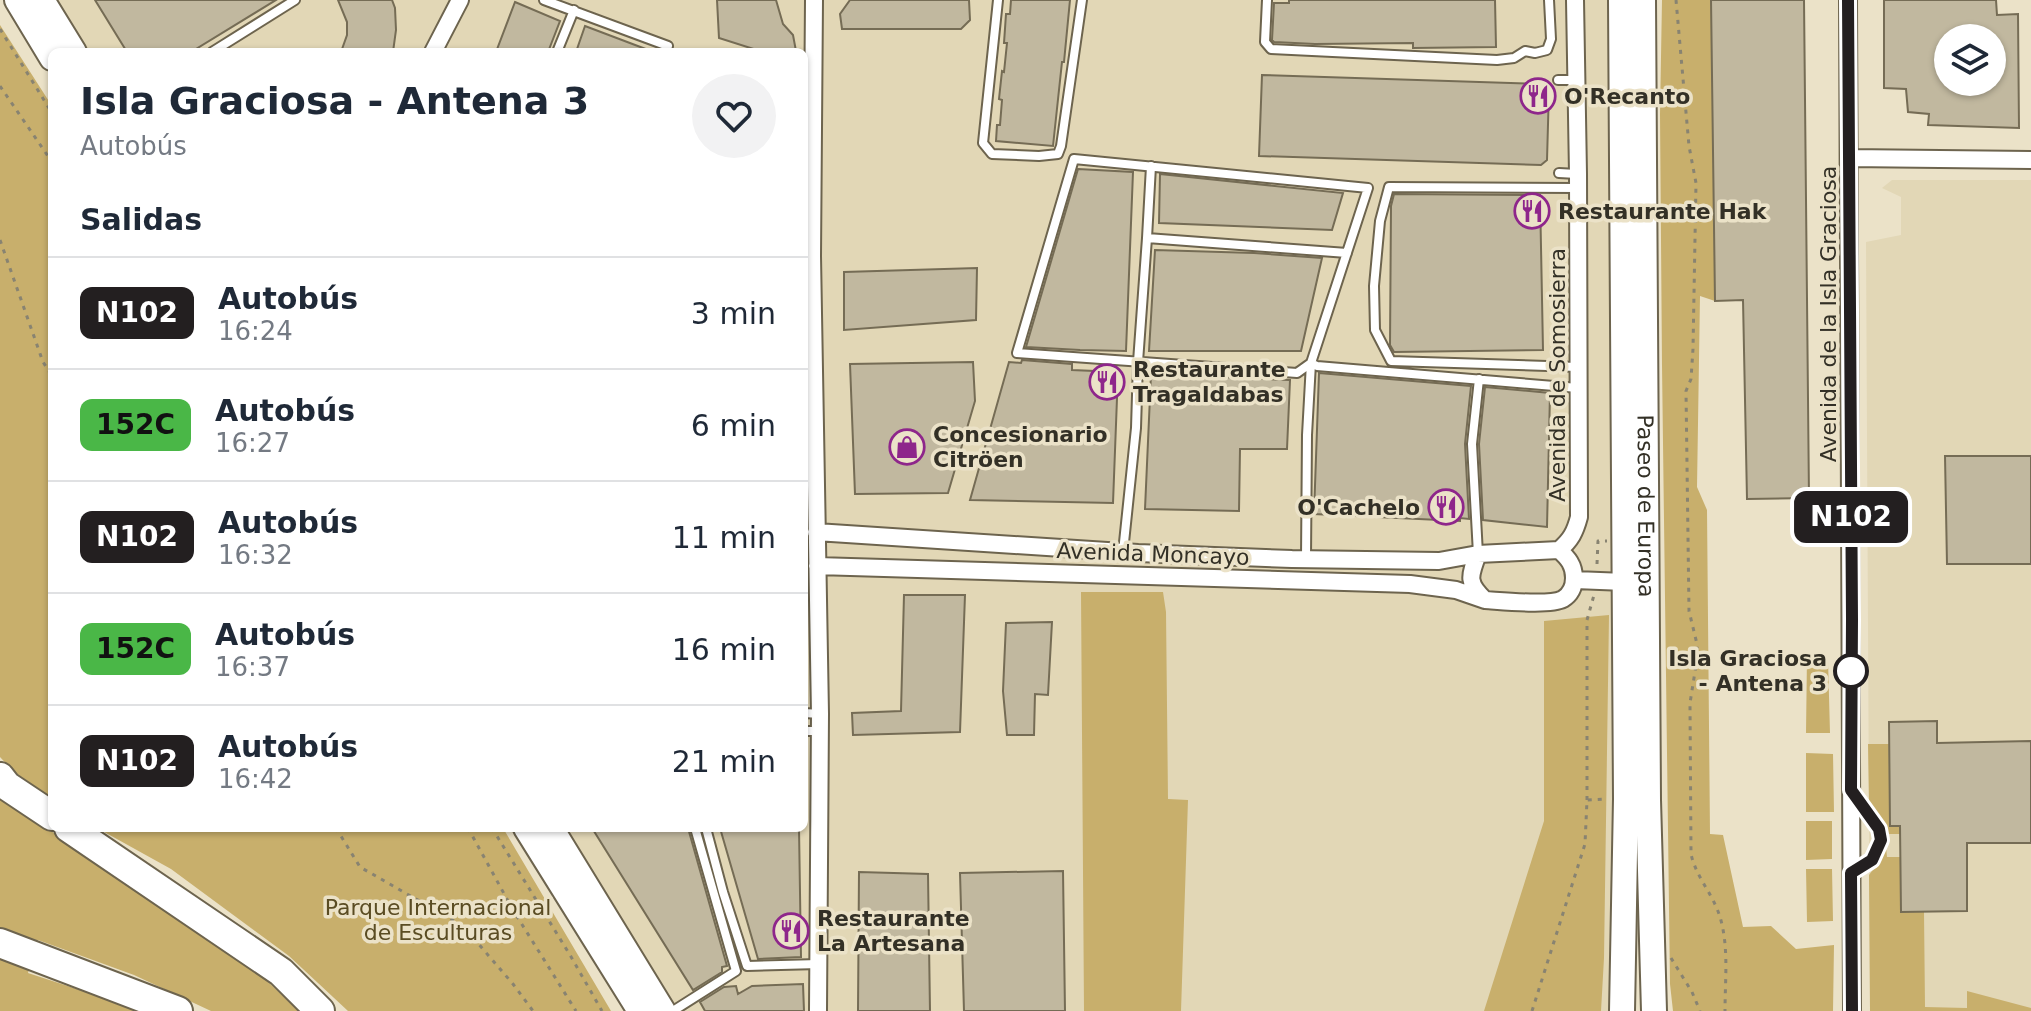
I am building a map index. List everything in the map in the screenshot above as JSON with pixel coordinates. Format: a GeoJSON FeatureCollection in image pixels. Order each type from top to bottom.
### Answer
{"type":"FeatureCollection","features":[{"type":"Feature","properties":{"kind":"highway"},"geometry":{"type":"LineString","coordinates":[[0,777],[7,786],[48,813]]}},
{"type":"Feature","properties":{"kind":"highway"},"geometry":{"type":"LineString","coordinates":[[75,832],[281,972],[320,1011]]}},
{"type":"Feature","properties":{"kind":"highway"},"geometry":{"type":"LineString","coordinates":[[0,943],[178,1011]]}},
{"type":"Feature","properties":{"kind":"main road"},"geometry":{"type":"LineString","coordinates":[[17,0],[48,51]]}},
{"type":"Feature","properties":{"kind":"main road","name":"Paseo de Europa"},"geometry":{"type":"LineString","coordinates":[[1621,0],[1626,799],[1622,1011]]}},
{"type":"Feature","properties":{"kind":"main road","name":"Paseo de Europa"},"geometry":{"type":"LineString","coordinates":[[1643,0],[1648,800],[1654,1011]]}},
{"type":"Feature","properties":{"kind":"main road"},"geometry":{"type":"LineString","coordinates":[[47,2],[72,48]]}},
{"type":"Feature","properties":{"kind":"main road"},"geometry":{"type":"LineString","coordinates":[[528,832],[640,1011]]}},
{"type":"Feature","properties":{"kind":"main road"},"geometry":{"type":"LineString","coordinates":[[553,832],[663,1011]]}},
{"type":"Feature","properties":{"kind":"street"},"geometry":{"type":"LineString","coordinates":[[814,0],[808,337],[810,494],[817,566],[812,722],[818,1011]]}},
{"type":"Feature","properties":{"kind":"street","name":"Avenida de Somosierra"},"geometry":{"type":"LineString","coordinates":[[1559,550],[1575,534],[1579,517],[1575,0]]}},
{"type":"Feature","properties":{"kind":"street","name":"Avenida de la Isla Graciosa"},"geometry":{"type":"LineString","coordinates":[[1848,0],[1852,1011]]}},
{"type":"Feature","properties":{"kind":"street"},"geometry":{"type":"LineString","coordinates":[[435,48],[454,2]]}},
{"type":"Feature","properties":{"kind":"street"},"geometry":{"type":"LineString","coordinates":[[1849,158],[2031,160]]}},
{"type":"Feature","properties":{"kind":"street","name":"Avenida Moncayo"},"geometry":{"type":"LineString","coordinates":[[816,532],[1123,552],[1306,559],[1439,561],[1478,554],[1559,550]]}},
{"type":"Feature","properties":{"kind":"street"},"geometry":{"type":"LineString","coordinates":[[1559,550],[1573,568],[1575,580],[1625,582]]}},
{"type":"Feature","properties":{"kind":"street"},"geometry":{"type":"LineString","coordinates":[[1121,574],[1123,552]]}},
{"type":"Feature","properties":{"kind":"street"},"geometry":{"type":"LineString","coordinates":[[1478,554],[1471,578],[1474,590],[1485,600]]}},
{"type":"Feature","properties":{"kind":"street","name":"Avenida Moncayo"},"geometry":{"type":"LineString","coordinates":[[817,566],[1410,584],[1456,590],[1485,600],[1548,602],[1562,600],[1572,591],[1575,580]]}},
{"type":"Feature","properties":{"kind":"lane"},"geometry":{"type":"LineString","coordinates":[[218,48],[295,0]]}},
{"type":"Feature","properties":{"kind":"lane"},"geometry":{"type":"LineString","coordinates":[[544,0],[667,48]]}},
{"type":"Feature","properties":{"kind":"lane"},"geometry":{"type":"LineString","coordinates":[[998,0],[983,143],[992,154],[1039,156],[1058,154],[1061,146],[1082,0]]}},
{"type":"Feature","properties":{"kind":"lane"},"geometry":{"type":"LineString","coordinates":[[1267,0],[1265,42],[1271,49],[1497,60],[1514,58],[1525,51],[1535,53],[1547,50],[1551,39],[1549,0]]}},
{"type":"Feature","properties":{"kind":"lane"},"geometry":{"type":"LineString","coordinates":[[559,48],[574,10]]}},
{"type":"Feature","properties":{"kind":"lane"},"geometry":{"type":"LineString","coordinates":[[1558,80],[1576,80]]}},
{"type":"Feature","properties":{"kind":"lane"},"geometry":{"type":"LineString","coordinates":[[1306,559],[1311,363],[1368,188],[1074,159],[1017,353],[1297,373],[1311,363]]}},
{"type":"Feature","properties":{"kind":"lane"},"geometry":{"type":"LineString","coordinates":[[1123,552],[1136,428],[1151,166]]}},
{"type":"Feature","properties":{"kind":"lane"},"geometry":{"type":"LineString","coordinates":[[1559,173],[1578,181]]}},
{"type":"Feature","properties":{"kind":"lane"},"geometry":{"type":"LineString","coordinates":[[1578,181],[1389,187],[1380,221],[1374,286],[1375,330],[1391,361],[1579,367]]}},
{"type":"Feature","properties":{"kind":"lane"},"geometry":{"type":"LineString","coordinates":[[1147,238],[1347,253]]}},
{"type":"Feature","properties":{"kind":"lane"},"geometry":{"type":"LineString","coordinates":[[1311,363],[1317,366],[1579,388]]}},
{"type":"Feature","properties":{"kind":"lane"},"geometry":{"type":"LineString","coordinates":[[1478,554],[1472,444],[1479,379]]}},
{"type":"Feature","properties":{"kind":"lane"},"geometry":{"type":"LineString","coordinates":[[1851,790],[1879,829],[1881,840],[1872,860],[1851,873]]}},
{"type":"Feature","properties":{"kind":"lane"},"geometry":{"type":"LineString","coordinates":[[673,1011],[736,971],[696,832]]}},
{"type":"Feature","properties":{"kind":"lane"},"geometry":{"type":"LineString","coordinates":[[707,832],[747,966],[819,964]]}},
{"type":"Feature","properties":{"kind":"path"},"geometry":{"type":"LineString","coordinates":[[1676,0],[1697,200],[1693,349],[1691,379],[1686,391],[1689,611],[1697,644],[1690,703],[1691,854],[1694,866],[1720,915],[1725,936],[1725,1011]]}},
{"type":"Feature","properties":{"kind":"path"},"geometry":{"type":"LineString","coordinates":[[0,29],[48,107]]}},
{"type":"Feature","properties":{"kind":"path"},"geometry":{"type":"LineString","coordinates":[[0,86],[48,156]]}},
{"type":"Feature","properties":{"kind":"path"},"geometry":{"type":"LineString","coordinates":[[0,240],[48,370]]}},
{"type":"Feature","properties":{"kind":"path"},"geometry":{"type":"LineString","coordinates":[[1532,1011],[1585,844],[1587,620],[1597,581],[1598,541],[1625,541]]}},
{"type":"Feature","properties":{"kind":"path"},"geometry":{"type":"LineString","coordinates":[[1587,800],[1626,799]]}},
{"type":"Feature","properties":{"kind":"path"},"geometry":{"type":"LineString","coordinates":[[338,832],[360,867],[463,926],[533,1011]]}},
{"type":"Feature","properties":{"kind":"path"},"geometry":{"type":"LineString","coordinates":[[470,832],[513,910],[576,1011]]}},
{"type":"Feature","properties":{"kind":"path"},"geometry":{"type":"LineString","coordinates":[[494,832],[602,1011]]}},
{"type":"Feature","properties":{"kind":"path"},"geometry":{"type":"LineString","coordinates":[[1668,955],[1692,992],[1700,1011]]}},
{"type":"Feature","properties":{"kind":"shaded area"},"geometry":{"type":"Polygon","coordinates":[[[42,0],[1621,0],[1622,1011],[663,1011],[553,832],[808,832],[808,48],[72,48],[42,0]]]}},
{"type":"Feature","properties":{"kind":"shaded area"},"geometry":{"type":"Polygon","coordinates":[[[1892,180],[2031,180],[2031,1011],[1870,1011],[1866,242],[1901,235],[1901,197],[1882,188],[1892,180]]]}},
{"type":"Feature","properties":{"kind":"green space"},"geometry":{"type":"Polygon","coordinates":[[[1662,0],[1711,0],[1715,301],[1700,296],[1697,487],[1707,510],[1710,834],[1723,835],[1743,927],[1771,926],[1796,949],[1834,945],[1833,1011],[1673,1011],[1670,984],[1662,365],[1662,0]]]}},
{"type":"Feature","properties":{"kind":"green space"},"geometry":{"type":"Polygon","coordinates":[[[0,25],[48,100],[48,795],[14,772],[0,757],[0,25]]]}},
{"type":"Feature","properties":{"kind":"green space"},"geometry":{"type":"Polygon","coordinates":[[[1081,592],[1163,592],[1166,612],[1168,799],[1188,800],[1181,1011],[1084,1011],[1081,592]]]}},
{"type":"Feature","properties":{"kind":"green space"},"geometry":{"type":"Polygon","coordinates":[[[1609,615],[1601,1011],[1484,1011],[1544,821],[1544,621],[1609,615]]]}},
{"type":"Feature","properties":{"kind":"green space"},"geometry":{"type":"Polygon","coordinates":[[[1807,656],[1828,659],[1830,733],[1806,733],[1807,656]]]}},
{"type":"Feature","properties":{"kind":"green space"},"geometry":{"type":"Polygon","coordinates":[[[1868,744],[1889,744],[1890,826],[1900,826],[1900,834],[1884,834],[1869,804],[1868,744]]]}},
{"type":"Feature","properties":{"kind":"green space"},"geometry":{"type":"Polygon","coordinates":[[[1806,753],[1833,754],[1834,812],[1806,812],[1806,753]]]}},
{"type":"Feature","properties":{"kind":"green space"},"geometry":{"type":"Polygon","coordinates":[[[0,791],[48,828],[48,832],[53,832],[266,980],[299,1011],[211,1011],[134,975],[38,940],[28,973],[144,1011],[0,1011],[0,791]]]}},
{"type":"Feature","properties":{"kind":"green space"},"geometry":{"type":"Polygon","coordinates":[[[1806,821],[1832,821],[1832,859],[1806,860],[1806,821]]]}},
{"type":"Feature","properties":{"kind":"green space","name":"Parque Internacional de Esculturas"},"geometry":{"type":"Polygon","coordinates":[[[104,832],[505,832],[611,1011],[348,1011],[289,956],[171,869],[104,832]]]}},
{"type":"Feature","properties":{"kind":"green space"},"geometry":{"type":"Polygon","coordinates":[[[1883,847],[1886,847],[1887,857],[1900,857],[1924,912],[1925,1007],[1967,1008],[1967,991],[2031,1008],[2031,1011],[1870,1011],[1869,875],[1883,847]]]}},
{"type":"Feature","properties":{"kind":"green space"},"geometry":{"type":"Polygon","coordinates":[[[1806,869],[1832,869],[1833,921],[1807,922],[1806,869]]]}},
{"type":"Feature","properties":{"kind":"building"},"geometry":{"type":"Polygon","coordinates":[[[95,0],[276,0],[198,48],[125,48],[95,0]]]}},
{"type":"Feature","properties":{"kind":"building"},"geometry":{"type":"Polygon","coordinates":[[[338,0],[392,0],[396,30],[394,48],[342,48],[347,22],[338,0]]]}},
{"type":"Feature","properties":{"kind":"building"},"geometry":{"type":"Polygon","coordinates":[[[717,0],[776,0],[783,24],[793,35],[795,48],[750,48],[719,38],[717,0]]]}},
{"type":"Feature","properties":{"kind":"building"},"geometry":{"type":"Polygon","coordinates":[[[850,0],[969,0],[970,20],[961,29],[842,29],[840,14],[850,0]]]}},
{"type":"Feature","properties":{"kind":"building"},"geometry":{"type":"Polygon","coordinates":[[[1011,0],[1070,0],[1053,146],[996,141],[1007,43],[1004,43],[1006,14],[1010,14],[1011,0]]]}},
{"type":"Feature","properties":{"kind":"building"},"geometry":{"type":"Polygon","coordinates":[[[1289,0],[1495,0],[1496,47],[1413,48],[1413,43],[1274,42],[1274,3],[1289,3],[1289,0]]]}},
{"type":"Feature","properties":{"kind":"building"},"geometry":{"type":"Polygon","coordinates":[[[1711,0],[1804,0],[1809,498],[1747,499],[1743,300],[1715,301],[1711,0]]]}},
{"type":"Feature","properties":{"kind":"building"},"geometry":{"type":"Polygon","coordinates":[[[1884,0],[1996,0],[1997,15],[2018,14],[2019,128],[1928,125],[1929,114],[1908,112],[1906,89],[1884,88],[1884,0]]]}},
{"type":"Feature","properties":{"kind":"building"},"geometry":{"type":"Polygon","coordinates":[[[515,2],[560,21],[550,48],[498,48],[515,2]]]}},
{"type":"Feature","properties":{"kind":"building"},"geometry":{"type":"Polygon","coordinates":[[[585,26],[643,48],[577,48],[585,26]]]}},
{"type":"Feature","properties":{"kind":"building"},"geometry":{"type":"Polygon","coordinates":[[[1262,75],[1544,84],[1549,89],[1547,160],[1541,165],[1259,156],[1262,75]]]}},
{"type":"Feature","properties":{"kind":"building"},"geometry":{"type":"Polygon","coordinates":[[[1078,169],[1133,172],[1126,351],[1026,347],[1078,169]]]}},
{"type":"Feature","properties":{"kind":"building"},"geometry":{"type":"Polygon","coordinates":[[[1160,174],[1343,193],[1332,230],[1159,223],[1160,174]]]}},
{"type":"Feature","properties":{"kind":"building"},"geometry":{"type":"Polygon","coordinates":[[[1394,194],[1540,195],[1543,350],[1394,352],[1390,345],[1391,206],[1394,194]]]}},
{"type":"Feature","properties":{"kind":"building"},"geometry":{"type":"Polygon","coordinates":[[[1155,250],[1322,258],[1301,351],[1149,351],[1155,250]]]}},
{"type":"Feature","properties":{"kind":"building"},"geometry":{"type":"Polygon","coordinates":[[[977,268],[976,320],[844,330],[844,272],[977,268]]]}},
{"type":"Feature","properties":{"kind":"building"},"geometry":{"type":"Polygon","coordinates":[[[1022,360],[1072,364],[1072,370],[1118,372],[1113,503],[970,500],[1009,362],[1021,363],[1022,360]]]}},
{"type":"Feature","properties":{"kind":"building","name":"Concesionario Citröen"},"geometry":{"type":"Polygon","coordinates":[[[973,362],[975,401],[948,493],[855,494],[850,364],[973,362]]]}},
{"type":"Feature","properties":{"kind":"building"},"geometry":{"type":"Polygon","coordinates":[[[1319,373],[1471,386],[1465,444],[1469,519],[1314,514],[1319,373]]]}},
{"type":"Feature","properties":{"kind":"building"},"geometry":{"type":"Polygon","coordinates":[[[1151,374],[1290,380],[1287,449],[1240,449],[1239,511],[1145,509],[1151,374]]]}},
{"type":"Feature","properties":{"kind":"building"},"geometry":{"type":"Polygon","coordinates":[[[1485,387],[1550,393],[1547,527],[1483,520],[1479,444],[1485,387]]]}},
{"type":"Feature","properties":{"kind":"building"},"geometry":{"type":"Polygon","coordinates":[[[1945,456],[2031,456],[2031,564],[1947,564],[1945,456]]]}},
{"type":"Feature","properties":{"kind":"building"},"geometry":{"type":"Polygon","coordinates":[[[904,595],[965,595],[960,732],[853,735],[852,713],[901,711],[904,595]]]}},
{"type":"Feature","properties":{"kind":"building"},"geometry":{"type":"Polygon","coordinates":[[[1052,622],[1048,695],[1035,694],[1034,735],[1007,735],[1003,691],[1006,623],[1052,622]]]}},
{"type":"Feature","properties":{"kind":"building"},"geometry":{"type":"Polygon","coordinates":[[[1937,721],[1937,743],[2031,741],[2031,843],[1967,843],[1967,911],[1901,912],[1900,826],[1890,826],[1889,722],[1937,721]]]}},
{"type":"Feature","properties":{"kind":"building"},"geometry":{"type":"Polygon","coordinates":[[[594,832],[689,832],[727,966],[693,990],[594,832]]]}},
{"type":"Feature","properties":{"kind":"building"},"geometry":{"type":"Polygon","coordinates":[[[721,832],[799,832],[801,957],[758,959],[721,832]]]}},
{"type":"Feature","properties":{"kind":"building"},"geometry":{"type":"Polygon","coordinates":[[[1063,871],[1065,1011],[964,1011],[960,873],[1063,871]]]}},
{"type":"Feature","properties":{"kind":"building"},"geometry":{"type":"Polygon","coordinates":[[[859,872],[928,874],[930,1011],[858,1011],[859,872]]]}},
{"type":"Feature","properties":{"kind":"building"},"geometry":{"type":"Polygon","coordinates":[[[803,984],[804,1011],[705,1011],[700,1002],[724,987],[736,986],[738,994],[752,986],[803,984]]]}},
{"type":"Feature","properties":{"kind":"bus line","name":"N102"},"geometry":{"type":"LineString","coordinates":[[1848,0],[1851,790],[1879,829],[1881,840],[1872,860],[1851,873],[1852,1011]]}},
{"type":"Feature","properties":{"kind":"place","name":"O'Recanto"},"geometry":{"type":"Point","coordinates":[1538,96]}},
{"type":"Feature","properties":{"kind":"place","name":"Restaurante Hak"},"geometry":{"type":"Point","coordinates":[1532,211]}},
{"type":"Feature","properties":{"kind":"place","name":"Restaurante Tragaldabas"},"geometry":{"type":"Point","coordinates":[1107,382]}},
{"type":"Feature","properties":{"kind":"place","name":"Concesionario Citröen"},"geometry":{"type":"Point","coordinates":[907,447]}},
{"type":"Feature","properties":{"kind":"place","name":"O'Cachelo"},"geometry":{"type":"Point","coordinates":[1446,507]}},
{"type":"Feature","properties":{"kind":"place","name":"Isla Graciosa - Antena 3"},"geometry":{"type":"Point","coordinates":[1851,671]}},
{"type":"Feature","properties":{"kind":"place","name":"Restaurante La Artesana"},"geometry":{"type":"Point","coordinates":[791,931]}}]}
